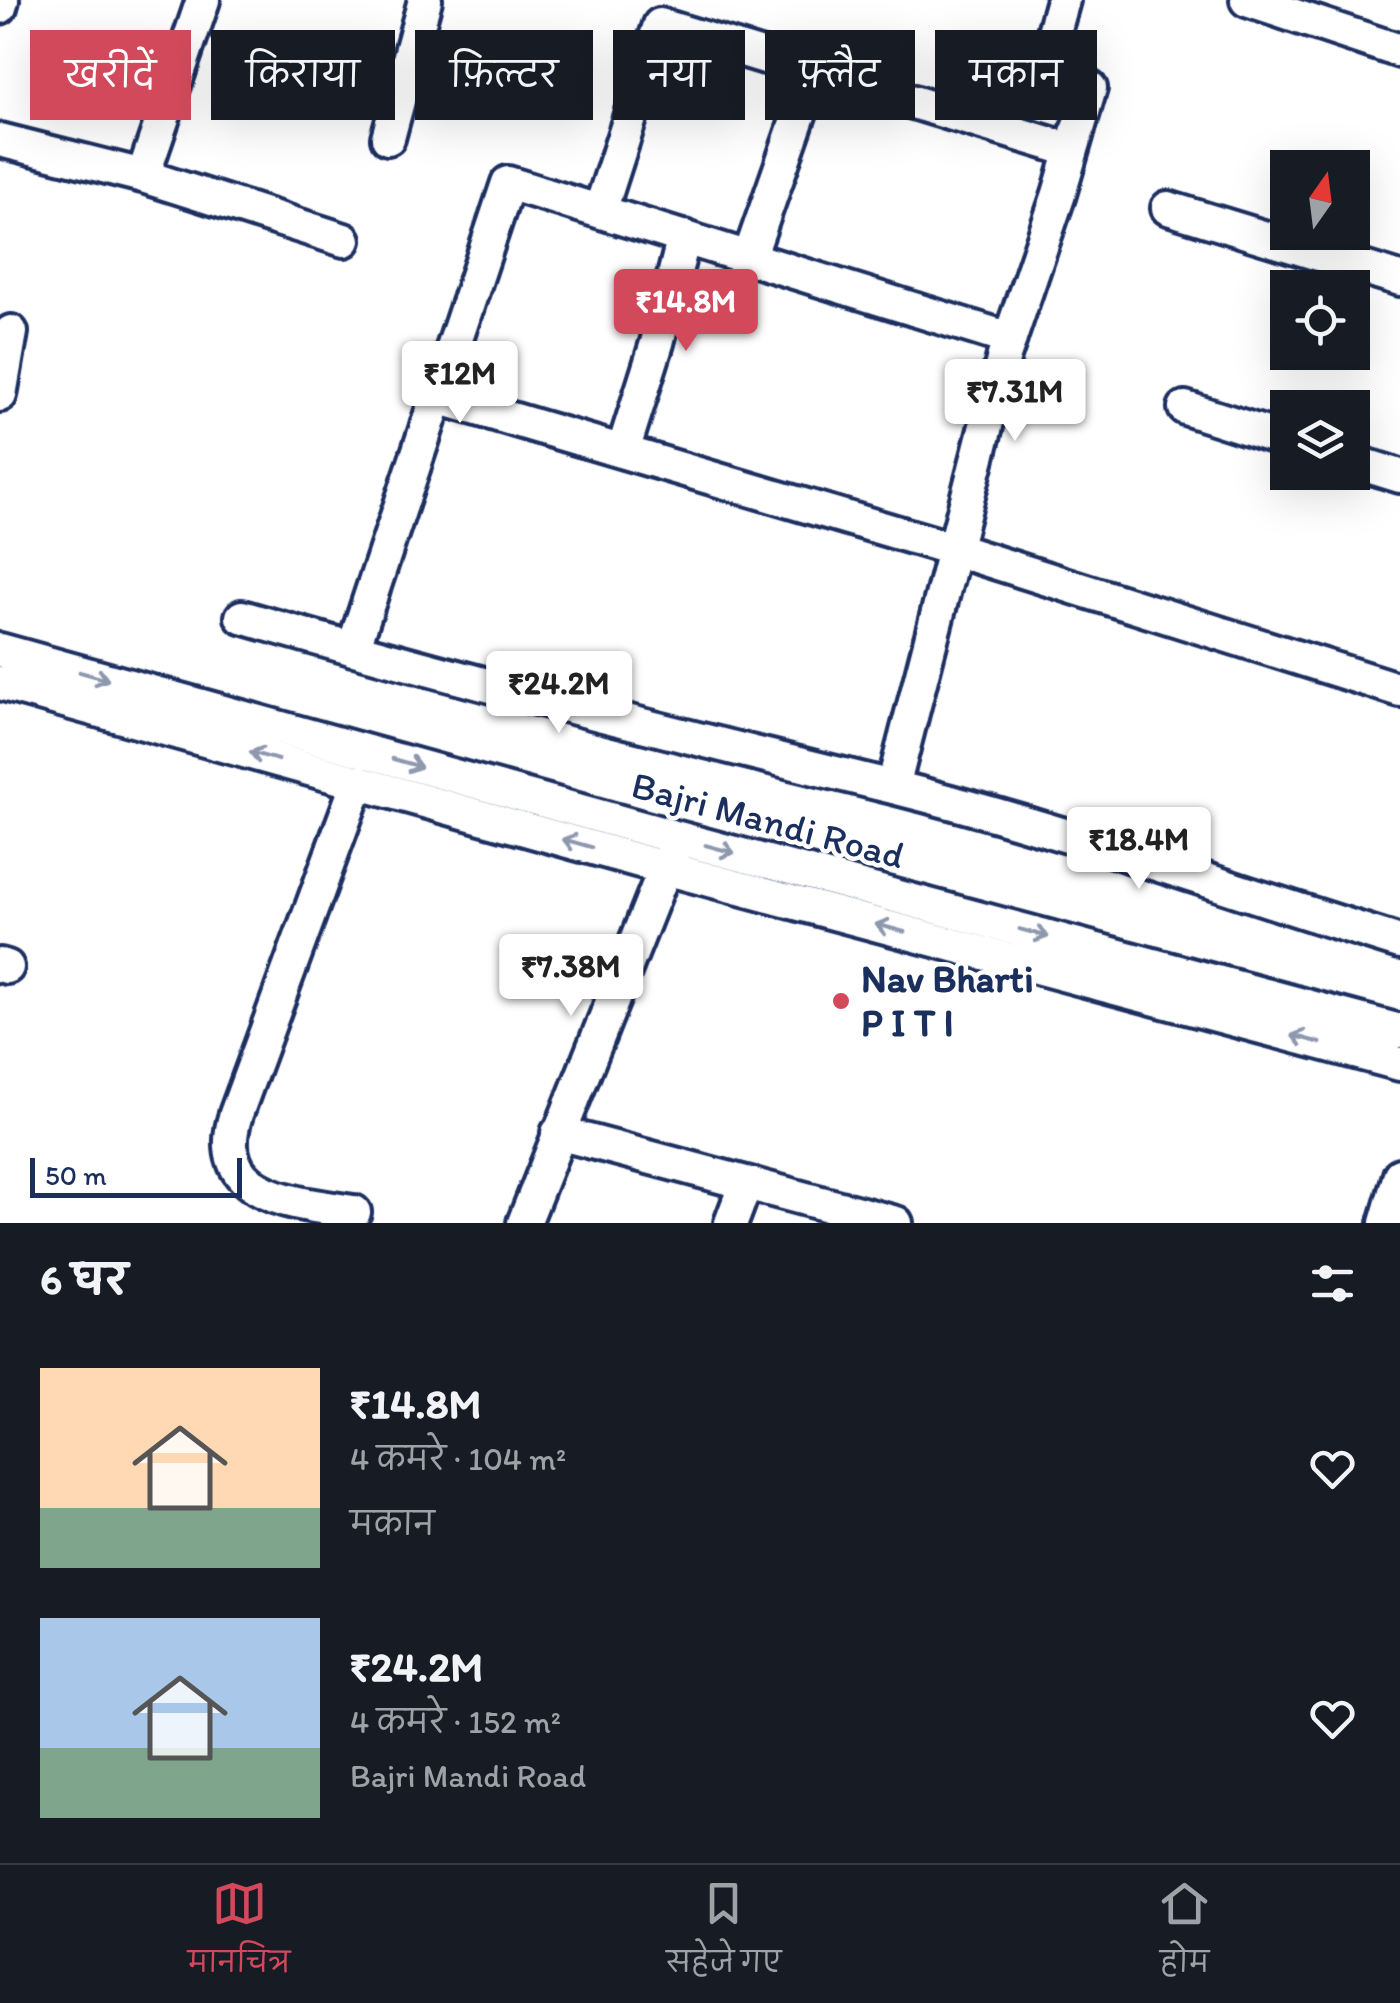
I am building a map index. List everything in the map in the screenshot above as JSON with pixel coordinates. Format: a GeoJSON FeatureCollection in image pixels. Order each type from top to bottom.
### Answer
{"type":"FeatureCollection","features":[{"type":"Feature","properties":{"kind":"street"},"geometry":{"type":"LineString","coordinates":[[143,176],[203,0]]}},
{"type":"Feature","properties":{"kind":"street"},"geometry":{"type":"LineString","coordinates":[[388,138],[425,0]]}},
{"type":"Feature","properties":{"kind":"street"},"geometry":{"type":"LineString","coordinates":[[1055,30],[1063,0]]}},
{"type":"Feature","properties":{"kind":"street"},"geometry":{"type":"LineString","coordinates":[[1247,0],[1400,51]]}},
{"type":"Feature","properties":{"kind":"street"},"geometry":{"type":"LineString","coordinates":[[600,211],[660,25],[765,57]]}},
{"type":"Feature","properties":{"kind":"street"},"geometry":{"type":"LineString","coordinates":[[915,103],[1071,150]]}},
{"type":"Feature","properties":{"kind":"street"},"geometry":{"type":"LineString","coordinates":[[749,258],[797,120]]}},
{"type":"Feature","properties":{"kind":"street"},"geometry":{"type":"LineString","coordinates":[[894,788],[1010,339],[1080,120]]}},
{"type":"Feature","properties":{"kind":"street"},"geometry":{"type":"LineString","coordinates":[[0,140],[143,176],[344,240]]}},
{"type":"Feature","properties":{"kind":"street"},"geometry":{"type":"LineString","coordinates":[[353,649],[508,182],[1010,339]]}},
{"type":"Feature","properties":{"kind":"street"},"geometry":{"type":"LineString","coordinates":[[1168,208],[1400,279]]}},
{"type":"Feature","properties":{"kind":"street"},"geometry":{"type":"LineString","coordinates":[[623,452],[684,237]]}},
{"type":"Feature","properties":{"kind":"street"},"geometry":{"type":"LineString","coordinates":[[0,395],[11,332]]}},
{"type":"Feature","properties":{"kind":"street"},"geometry":{"type":"LineString","coordinates":[[437,397],[956,550],[1400,690]]}},
{"type":"Feature","properties":{"kind":"street"},"geometry":{"type":"LineString","coordinates":[[1185,408],[1270,434]]}},
{"type":"Feature","properties":{"kind":"street"},"geometry":{"type":"LineString","coordinates":[[1370,467],[1400,476]]}},
{"type":"Feature","properties":{"kind":"street"},"geometry":{"type":"LineString","coordinates":[[242,617],[894,788],[1096,846],[1400,942]]}},
{"type":"Feature","properties":{"kind":"street","name":"Bajri Mandi Road"},"geometry":{"type":"LineString","coordinates":[[0,650],[672,853],[1400,1031]]}},
{"type":"Feature","properties":{"kind":"street"},"geometry":{"type":"LineString","coordinates":[[0,683],[358,782],[672,853],[1400,1064]]}},
{"type":"Feature","properties":{"kind":"street"},"geometry":{"type":"LineString","coordinates":[[354,1212],[297,1204],[270,1194],[234,1168],[229,1149],[236,1114],[358,782]]}},
{"type":"Feature","properties":{"kind":"street"},"geometry":{"type":"LineString","coordinates":[[524,1223],[672,853]]}},
{"type":"Feature","properties":{"kind":"street"},"geometry":{"type":"LineString","coordinates":[[558,1133],[896,1223]]}},
{"type":"Feature","properties":{"kind":"street"},"geometry":{"type":"LineString","coordinates":[[1386,1223],[1400,1175]]}},
{"type":"Feature","properties":{"kind":"street"},"geometry":{"type":"LineString","coordinates":[[731,1223],[746,1183]]}},
{"type":"Feature","properties":{"kind":"place","name":"Nav Bharti P I T I"},"geometry":{"type":"Point","coordinates":[841,1001]}}]}
